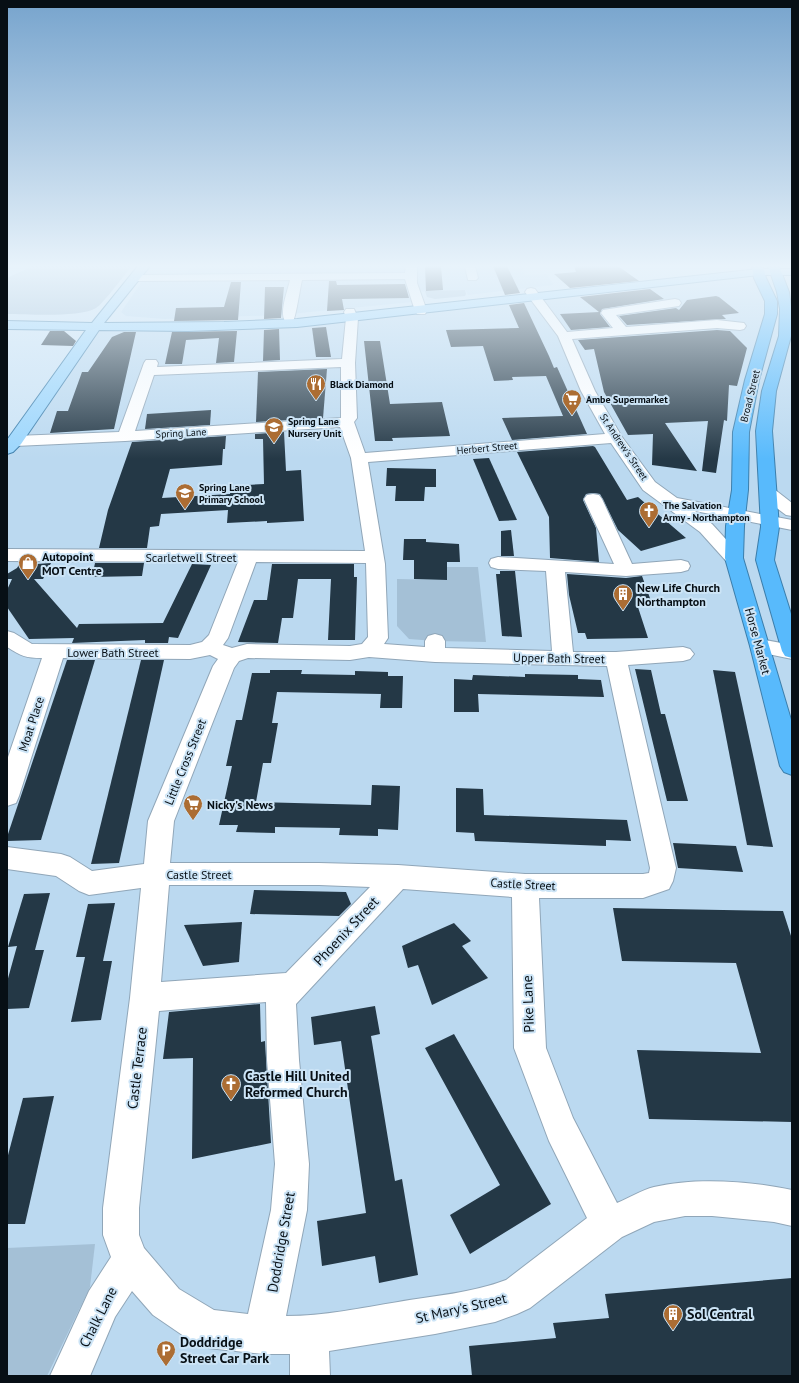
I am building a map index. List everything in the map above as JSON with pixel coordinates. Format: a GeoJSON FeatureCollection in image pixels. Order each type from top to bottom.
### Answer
{"type":"FeatureCollection","features":[{"type":"Feature","properties":{"kind":"highway","name":"Broad Street"},"geometry":{"type":"LineString","coordinates":[[737,515],[740,490],[741,432],[752,380],[768,331]]}},
{"type":"Feature","properties":{"kind":"highway"},"geometry":{"type":"LineString","coordinates":[[785,331],[785,336],[769,391],[764,432],[770,521],[765,560],[792,652]]}},
{"type":"Feature","properties":{"kind":"highway","name":"Horse Market"},"geometry":{"type":"LineString","coordinates":[[737,515],[734,558],[760,646],[792,766]]}},
{"type":"Feature","properties":{"kind":"main road"},"geometry":{"type":"LineString","coordinates":[[11,445],[93,331]]}},
{"type":"Feature","properties":{"kind":"street"},"geometry":{"type":"LineString","coordinates":[[350,331],[348,363],[349,418],[346,422],[359,458],[376,564],[378,638],[369,650]]}},
{"type":"Feature","properties":{"kind":"street","name":"St Andrew's Street"},"geometry":{"type":"LineString","coordinates":[[560,331],[564,336],[588,391],[615,438],[649,486],[706,528],[734,558]]}},
{"type":"Feature","properties":{"kind":"street"},"geometry":{"type":"LineString","coordinates":[[564,336],[617,331]]}},
{"type":"Feature","properties":{"kind":"street"},"geometry":{"type":"LineString","coordinates":[[125,436],[149,367],[348,363]]}},
{"type":"Feature","properties":{"kind":"street","name":"Spring Lane"},"geometry":{"type":"LineString","coordinates":[[11,445],[346,422]]}},
{"type":"Feature","properties":{"kind":"street","name":"Herbert Street"},"geometry":{"type":"LineString","coordinates":[[359,458],[615,438]]}},
{"type":"Feature","properties":{"kind":"street"},"geometry":{"type":"LineString","coordinates":[[695,507],[721,504],[734,498],[740,490]]}},
{"type":"Feature","properties":{"kind":"street"},"geometry":{"type":"LineString","coordinates":[[768,493],[792,511]]}},
{"type":"Feature","properties":{"kind":"street"},"geometry":{"type":"LineString","coordinates":[[593,499],[626,570]]}},
{"type":"Feature","properties":{"kind":"street"},"geometry":{"type":"LineString","coordinates":[[669,500],[695,507],[792,524]]}},
{"type":"Feature","properties":{"kind":"street","name":"Little Cross Street"},"geometry":{"type":"LineString","coordinates":[[157,874],[161,821],[224,666],[220,647],[249,557]]}},
{"type":"Feature","properties":{"kind":"street","name":"Scarletwell Street"},"geometry":{"type":"LineString","coordinates":[[8,559],[365,557],[374,559]]}},
{"type":"Feature","properties":{"kind":"street"},"geometry":{"type":"LineString","coordinates":[[498,562],[555,567],[626,570],[681,566]]}},
{"type":"Feature","properties":{"kind":"street"},"geometry":{"type":"LineString","coordinates":[[555,567],[563,659]]}},
{"type":"Feature","properties":{"kind":"street","name":"Lower Bath Street"},"geometry":{"type":"LineString","coordinates":[[9,641],[28,651],[55,652],[190,652],[220,647]]}},
{"type":"Feature","properties":{"kind":"street"},"geometry":{"type":"LineString","coordinates":[[760,646],[792,652]]}},
{"type":"Feature","properties":{"kind":"street","name":"Upper Bath Street"},"geometry":{"type":"LineString","coordinates":[[220,647],[247,651],[350,653],[369,650],[435,648],[563,659],[616,659],[682,654]]}},
{"type":"Feature","properties":{"kind":"street","name":"Moat Place"},"geometry":{"type":"LineString","coordinates":[[7,796],[55,652]]}},
{"type":"Feature","properties":{"kind":"street","name":"Castle Street"},"geometry":{"type":"LineString","coordinates":[[7,858],[60,865],[88,883],[157,874],[318,874],[398,876],[525,886],[643,886],[660,881],[663,868],[616,659]]}},
{"type":"Feature","properties":{"kind":"street","name":"Castle Terrace"},"geometry":{"type":"LineString","coordinates":[[130,1260],[121,1234],[121,1208],[145,998],[157,874]]}},
{"type":"Feature","properties":{"kind":"street","name":"Phoenix Street"},"geometry":{"type":"LineString","coordinates":[[294,986],[398,876]]}},
{"type":"Feature","properties":{"kind":"street","name":"Pike Lane"},"geometry":{"type":"LineString","coordinates":[[525,886],[530,1048],[559,1123],[609,1224]]}},
{"type":"Feature","properties":{"kind":"street"},"geometry":{"type":"LineString","coordinates":[[145,998],[294,986]]}},
{"type":"Feature","properties":{"kind":"street","name":"Doddridge Street"},"geometry":{"type":"LineString","coordinates":[[263,1335],[289,1210],[292,1164],[281,999],[294,986]]}},
{"type":"Feature","properties":{"kind":"street","name":"St Mary's Street"},"geometry":{"type":"LineString","coordinates":[[130,1260],[166,1302],[208,1329],[263,1335],[309,1335],[495,1303],[517,1295],[609,1224],[653,1204],[685,1199],[720,1199],[774,1204],[792,1208]]}},
{"type":"Feature","properties":{"kind":"street","name":"Chalk Lane"},"geometry":{"type":"LineString","coordinates":[[70,1376],[102,1304],[130,1260]]}},
{"type":"Feature","properties":{"kind":"street"},"geometry":{"type":"LineString","coordinates":[[309,1335],[310,1376]]}},
{"type":"Feature","properties":{"kind":"shaded area"},"geometry":{"type":"Polygon","coordinates":[[[93,331],[792,331],[792,1376],[7,1376],[7,449],[93,331]]]}},
{"type":"Feature","properties":{"kind":"shaded area"},"geometry":{"type":"Polygon","coordinates":[[[447,567],[478,567],[486,642],[409,639],[397,626],[397,579],[447,580],[447,567]]]}},
{"type":"Feature","properties":{"kind":"shaded area"},"geometry":{"type":"Polygon","coordinates":[[[95,1244],[90,1287],[47,1376],[7,1376],[7,1248],[95,1244]]]}},
{"type":"Feature","properties":{"kind":"building"},"geometry":{"type":"Polygon","coordinates":[[[50,331],[64,331],[76,341],[73,346],[41,345],[50,331]]]}},
{"type":"Feature","properties":{"kind":"building"},"geometry":{"type":"Polygon","coordinates":[[[237,331],[234,362],[216,363],[219,338],[186,340],[182,364],[165,364],[172,332],[237,331]]]}},
{"type":"Feature","properties":{"kind":"building"},"geometry":{"type":"Polygon","coordinates":[[[264,331],[279,331],[280,360],[263,361],[264,331]]]}},
{"type":"Feature","properties":{"kind":"building"},"geometry":{"type":"Polygon","coordinates":[[[312,331],[327,331],[331,357],[316,357],[312,331]]]}},
{"type":"Feature","properties":{"kind":"building"},"geometry":{"type":"Polygon","coordinates":[[[446,331],[537,331],[554,368],[557,367],[587,434],[512,440],[502,418],[563,416],[546,376],[512,377],[513,380],[494,381],[483,346],[451,347],[446,331]]]}},
{"type":"Feature","properties":{"kind":"building"},"geometry":{"type":"Polygon","coordinates":[[[709,331],[730,331],[747,348],[737,386],[729,385],[727,421],[724,420],[716,473],[702,471],[708,421],[665,423],[697,471],[652,465],[653,434],[628,435],[604,392],[594,349],[585,350],[578,340],[709,331]]]}},
{"type":"Feature","properties":{"kind":"building"},"geometry":{"type":"Polygon","coordinates":[[[124,332],[136,332],[114,429],[50,433],[57,411],[68,411],[82,372],[88,372],[112,337],[124,332]]]}},
{"type":"Feature","properties":{"kind":"building"},"geometry":{"type":"Polygon","coordinates":[[[364,341],[380,341],[390,404],[442,402],[450,436],[392,438],[393,441],[375,441],[364,341]]]}},
{"type":"Feature","properties":{"kind":"building"},"geometry":{"type":"Polygon","coordinates":[[[327,369],[323,418],[256,422],[258,372],[327,369]]]}},
{"type":"Feature","properties":{"kind":"building"},"geometry":{"type":"Polygon","coordinates":[[[211,410],[210,425],[145,429],[147,414],[211,410]]]}},
{"type":"Feature","properties":{"kind":"building"},"geometry":{"type":"Polygon","coordinates":[[[284,432],[286,471],[301,470],[304,521],[227,523],[228,510],[161,514],[159,526],[150,527],[147,548],[99,548],[108,510],[132,442],[226,436],[222,465],[170,469],[162,498],[230,494],[231,486],[264,484],[263,439],[255,439],[255,434],[284,432]]]}},
{"type":"Feature","properties":{"kind":"building"},"geometry":{"type":"Polygon","coordinates":[[[593,446],[627,500],[638,497],[686,538],[641,551],[618,530],[600,494],[586,494],[583,500],[596,528],[599,562],[550,558],[549,517],[517,452],[593,446]]]}},
{"type":"Feature","properties":{"kind":"building"},"geometry":{"type":"Polygon","coordinates":[[[489,458],[517,520],[499,521],[473,459],[489,458]]]}},
{"type":"Feature","properties":{"kind":"building"},"geometry":{"type":"Polygon","coordinates":[[[387,468],[436,469],[436,487],[425,487],[424,501],[395,501],[396,486],[386,486],[387,468]]]}},
{"type":"Feature","properties":{"kind":"building"},"geometry":{"type":"Polygon","coordinates":[[[511,530],[514,556],[501,556],[501,531],[511,530]]]}},
{"type":"Feature","properties":{"kind":"building"},"geometry":{"type":"Polygon","coordinates":[[[404,539],[426,539],[426,542],[459,544],[460,562],[447,562],[447,580],[414,579],[414,560],[403,560],[404,539]]]}},
{"type":"Feature","properties":{"kind":"building"},"geometry":{"type":"Polygon","coordinates":[[[20,563],[23,565],[51,563],[43,579],[34,579],[77,628],[79,624],[163,623],[192,564],[211,565],[178,638],[169,637],[168,643],[145,643],[145,640],[72,643],[74,638],[29,639],[7,607],[7,590],[12,579],[7,579],[7,574],[17,568],[20,563]]]}},
{"type":"Feature","properties":{"kind":"building"},"geometry":{"type":"Polygon","coordinates":[[[95,563],[144,563],[142,576],[92,577],[95,563]]]}},
{"type":"Feature","properties":{"kind":"building"},"geometry":{"type":"Polygon","coordinates":[[[272,564],[354,564],[354,577],[357,577],[355,640],[328,640],[331,579],[298,579],[293,618],[282,618],[278,643],[238,642],[254,600],[267,600],[272,564]]]}},
{"type":"Feature","properties":{"kind":"building"},"geometry":{"type":"Polygon","coordinates":[[[500,571],[515,571],[522,637],[502,636],[496,574],[500,574],[500,571]]]}},
{"type":"Feature","properties":{"kind":"building","name":"New Life Church Northampton"},"geometry":{"type":"Polygon","coordinates":[[[567,574],[626,578],[642,576],[651,601],[636,601],[648,638],[587,639],[585,633],[578,633],[569,595],[567,574]]]}},
{"type":"Feature","properties":{"kind":"building"},"geometry":{"type":"Polygon","coordinates":[[[67,660],[95,660],[41,840],[7,841],[7,837],[67,660]]]}},
{"type":"Feature","properties":{"kind":"building"},"geometry":{"type":"Polygon","coordinates":[[[141,660],[164,660],[119,863],[91,864],[141,660]]]}},
{"type":"Feature","properties":{"kind":"building"},"geometry":{"type":"Polygon","coordinates":[[[635,669],[651,670],[661,714],[665,714],[688,801],[667,801],[635,669]]]}},
{"type":"Feature","properties":{"kind":"building"},"geometry":{"type":"Polygon","coordinates":[[[270,670],[302,670],[301,674],[355,675],[355,671],[388,672],[388,676],[403,676],[402,708],[380,708],[381,694],[277,692],[272,723],[278,723],[271,763],[263,763],[256,802],[371,805],[372,785],[400,786],[398,830],[378,829],[378,836],[339,835],[340,828],[275,827],[275,833],[236,832],[238,825],[219,825],[232,766],[226,766],[236,720],[242,720],[252,673],[270,673],[270,670]]]}},
{"type":"Feature","properties":{"kind":"building"},"geometry":{"type":"Polygon","coordinates":[[[713,670],[735,672],[773,847],[747,845],[713,670]]]}},
{"type":"Feature","properties":{"kind":"building"},"geometry":{"type":"Polygon","coordinates":[[[525,674],[578,675],[578,679],[601,680],[604,697],[478,694],[479,712],[454,712],[454,679],[472,680],[473,675],[525,677],[525,674]]]}},
{"type":"Feature","properties":{"kind":"building"},"geometry":{"type":"Polygon","coordinates":[[[456,788],[483,789],[484,815],[627,820],[631,841],[606,840],[606,846],[475,841],[474,833],[456,832],[456,788]]]}},
{"type":"Feature","properties":{"kind":"building"},"geometry":{"type":"Polygon","coordinates":[[[673,843],[736,846],[743,872],[678,868],[673,843]]]}},
{"type":"Feature","properties":{"kind":"building"},"geometry":{"type":"Polygon","coordinates":[[[254,890],[346,892],[351,904],[339,916],[250,914],[254,890]]]}},
{"type":"Feature","properties":{"kind":"building"},"geometry":{"type":"Polygon","coordinates":[[[50,893],[35,950],[44,950],[29,1008],[7,1009],[7,982],[17,946],[8,947],[24,894],[50,893]]]}},
{"type":"Feature","properties":{"kind":"building"},"geometry":{"type":"Polygon","coordinates":[[[115,903],[103,961],[112,961],[101,1020],[71,1022],[85,957],[76,957],[88,904],[115,903]]]}},
{"type":"Feature","properties":{"kind":"building"},"geometry":{"type":"Polygon","coordinates":[[[613,908],[783,911],[792,939],[792,1122],[649,1119],[637,1050],[761,1053],[736,963],[622,961],[613,908]]]}},
{"type":"Feature","properties":{"kind":"building"},"geometry":{"type":"Polygon","coordinates":[[[242,922],[239,962],[203,966],[184,925],[242,922]]]}},
{"type":"Feature","properties":{"kind":"building"},"geometry":{"type":"Polygon","coordinates":[[[454,923],[471,941],[462,946],[488,978],[432,1005],[418,965],[408,968],[402,946],[454,923]]]}},
{"type":"Feature","properties":{"kind":"building","name":"Castle Hill United Reformed Church"},"geometry":{"type":"Polygon","coordinates":[[[260,1004],[261,1042],[265,1041],[271,1143],[192,1159],[193,1058],[163,1059],[169,1012],[260,1004]]]}},
{"type":"Feature","properties":{"kind":"building"},"geometry":{"type":"Polygon","coordinates":[[[375,1006],[380,1034],[371,1036],[395,1181],[402,1179],[418,1275],[379,1283],[375,1256],[322,1266],[317,1221],[366,1213],[341,1041],[314,1045],[311,1017],[375,1006]]]}},
{"type":"Feature","properties":{"kind":"building"},"geometry":{"type":"Polygon","coordinates":[[[454,1034],[551,1204],[470,1254],[450,1215],[500,1185],[425,1048],[454,1034]]]}},
{"type":"Feature","properties":{"kind":"building"},"geometry":{"type":"Polygon","coordinates":[[[54,1096],[25,1224],[7,1224],[7,1159],[23,1098],[54,1096]]]}},
{"type":"Feature","properties":{"kind":"building","name":"Sol Central"},"geometry":{"type":"Polygon","coordinates":[[[792,1278],[792,1376],[472,1376],[469,1346],[556,1338],[553,1323],[609,1318],[605,1294],[792,1278]]]}},
{"type":"Feature","properties":{"kind":"place","name":"Black Diamond"},"geometry":{"type":"Point","coordinates":[316,401]}},
{"type":"Feature","properties":{"kind":"place","name":"Ambe Supermarket"},"geometry":{"type":"Point","coordinates":[572,416]}},
{"type":"Feature","properties":{"kind":"place","name":"Spring Lane Nursery Unit"},"geometry":{"type":"Point","coordinates":[274,444]}},
{"type":"Feature","properties":{"kind":"place","name":"Spring Lane Primary School"},"geometry":{"type":"Point","coordinates":[185,510]}},
{"type":"Feature","properties":{"kind":"place","name":"The Salvation Army - Northampton"},"geometry":{"type":"Point","coordinates":[649,528]}},
{"type":"Feature","properties":{"kind":"place","name":"Autopoint MOT Centre"},"geometry":{"type":"Point","coordinates":[28,580]}},
{"type":"Feature","properties":{"kind":"place","name":"New Life Church Northampton"},"geometry":{"type":"Point","coordinates":[623,611]}},
{"type":"Feature","properties":{"kind":"place","name":"Nicky's News"},"geometry":{"type":"Point","coordinates":[193,821]}},
{"type":"Feature","properties":{"kind":"place","name":"Castle Hill United Reformed Church"},"geometry":{"type":"Point","coordinates":[231,1101]}},
{"type":"Feature","properties":{"kind":"place","name":"Sol Central"},"geometry":{"type":"Point","coordinates":[673,1331]}},
{"type":"Feature","properties":{"kind":"place","name":"Doddridge Street Car Park"},"geometry":{"type":"Point","coordinates":[166,1367]}}]}
